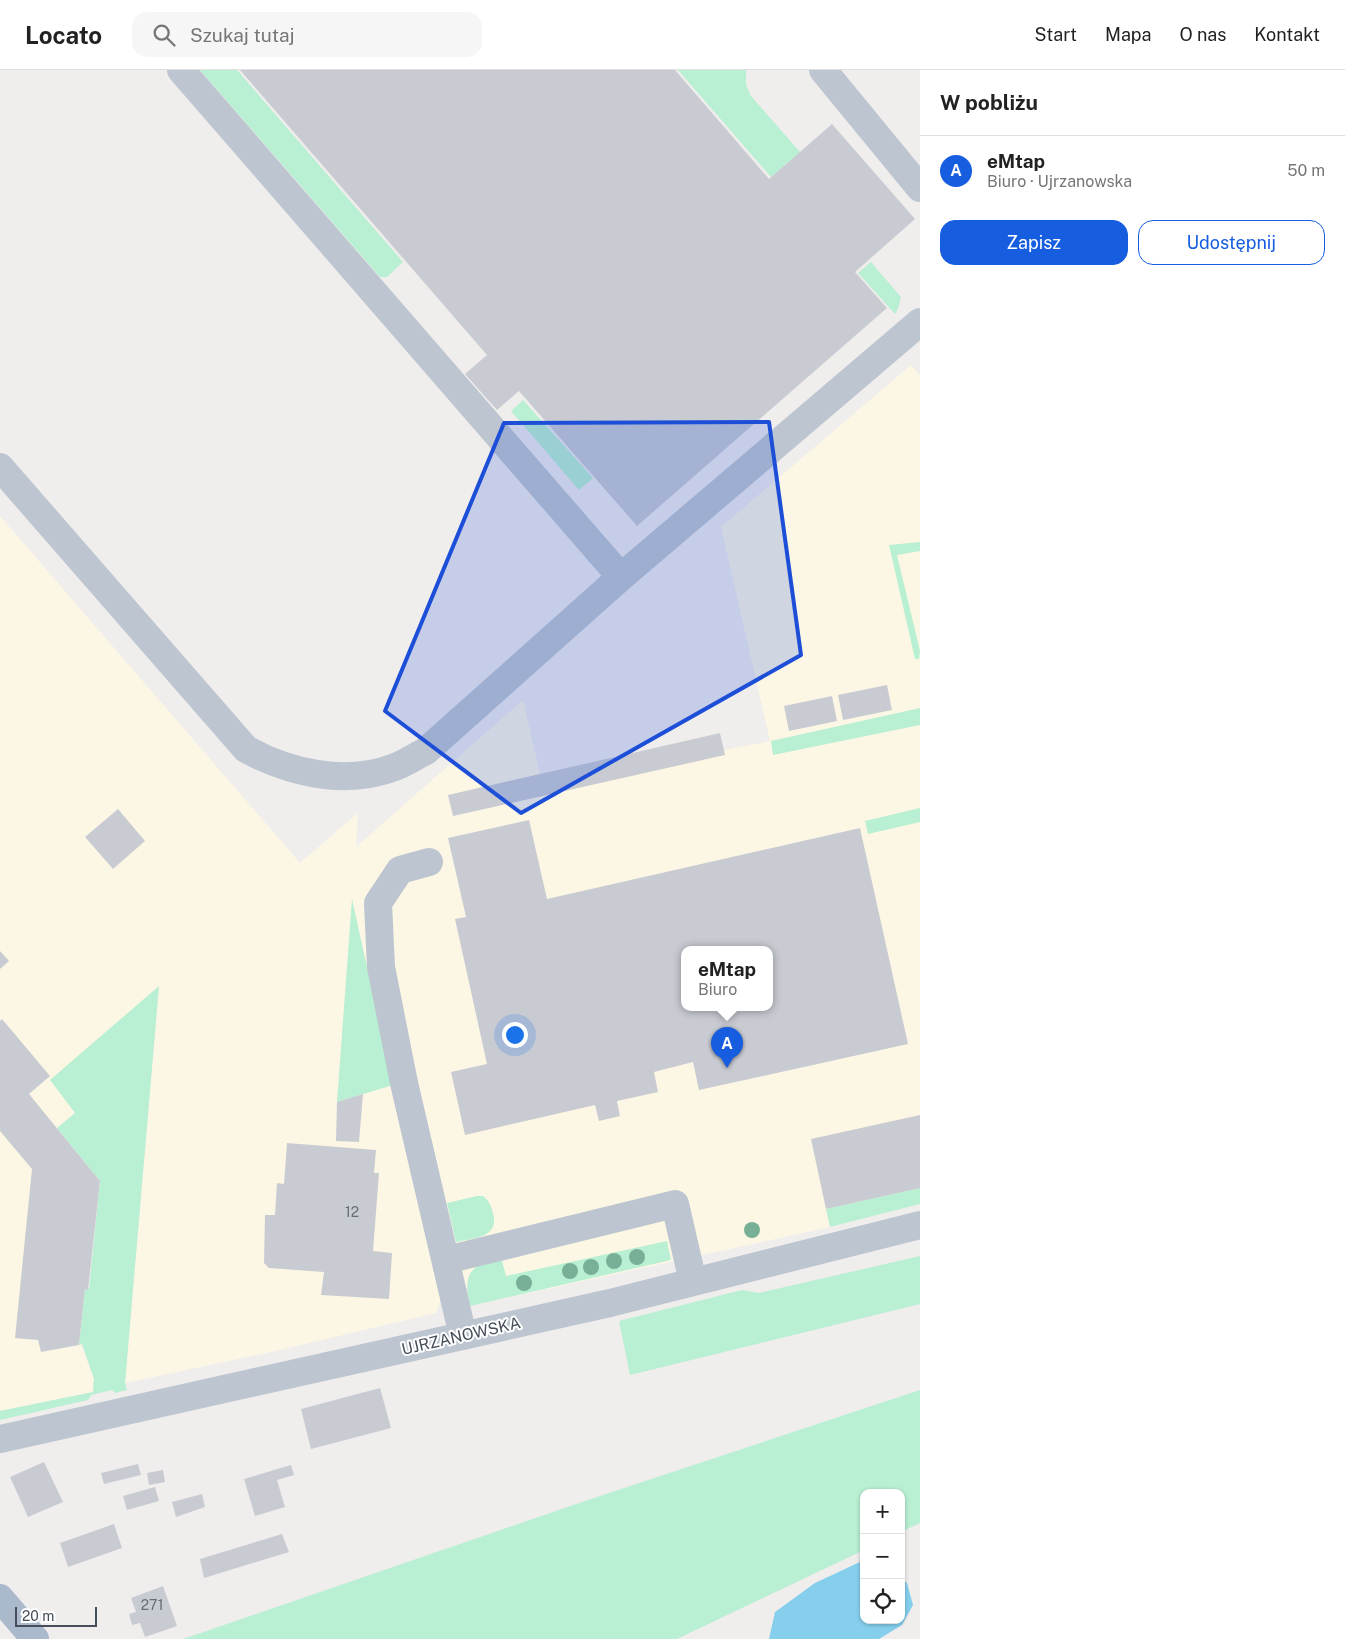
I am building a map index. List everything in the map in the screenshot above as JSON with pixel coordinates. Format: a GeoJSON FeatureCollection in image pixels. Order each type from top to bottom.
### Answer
{"type":"FeatureCollection","features":[{"type":"Feature","properties":{"kind":"main road"},"geometry":{"type":"LineString","coordinates":[[3,1610],[35,1639]]}},
{"type":"Feature","properties":{"kind":"street"},"geometry":{"type":"LineString","coordinates":[[180,70],[621,577]]}},
{"type":"Feature","properties":{"kind":"street"},"geometry":{"type":"LineString","coordinates":[[823,70],[920,188]]}},
{"type":"Feature","properties":{"kind":"street"},"geometry":{"type":"LineString","coordinates":[[0,467],[246,749],[271,763],[304,772],[356,776],[394,767],[426,751],[621,577],[920,322]]}},
{"type":"Feature","properties":{"kind":"street"},"geometry":{"type":"LineString","coordinates":[[429,862],[400,870],[378,903],[381,967],[404,1082],[464,1336]]}},
{"type":"Feature","properties":{"kind":"street"},"geometry":{"type":"LineString","coordinates":[[446,1260],[675,1204],[693,1282]]}},
{"type":"Feature","properties":{"kind":"street","name":"UJRZANOWSKA"},"geometry":{"type":"LineString","coordinates":[[0,1439],[464,1336],[693,1282],[920,1225]]}},
{"type":"Feature","properties":{"kind":"highlighted area"},"geometry":{"type":"Polygon","coordinates":[[[769,422],[801,655],[521,813],[385,711],[504,423],[769,422]]]}},
{"type":"Feature","properties":{"kind":"shaded area"},"geometry":{"type":"Polygon","coordinates":[[[911,365],[920,375],[920,1204],[830,1227],[478,1304],[468,1288],[440,1293],[440,1303],[436,1313],[271,1352],[125,1383],[159,987],[75,1113],[57,1128],[100,1181],[88,1290],[85,1289],[81,1344],[94,1379],[93,1392],[0,1411],[0,516],[300,863],[358,813],[356,847],[523,700],[540,774],[720,733],[724,750],[770,741],[721,527],[911,365]]]}},
{"type":"Feature","properties":{"kind":"green space"},"geometry":{"type":"Polygon","coordinates":[[[200,70],[237,70],[403,262],[387,277],[380,277],[200,70]]]}},
{"type":"Feature","properties":{"kind":"green space"},"geometry":{"type":"Polygon","coordinates":[[[678,70],[746,70],[746,85],[751,96],[800,152],[771,177],[678,70]]]}},
{"type":"Feature","properties":{"kind":"green space"},"geometry":{"type":"Polygon","coordinates":[[[871,262],[901,297],[895,314],[858,273],[871,262]]]}},
{"type":"Feature","properties":{"kind":"green space"},"geometry":{"type":"Polygon","coordinates":[[[523,400],[593,478],[579,490],[511,411],[523,400]]]}},
{"type":"Feature","properties":{"kind":"green space"},"geometry":{"type":"Polygon","coordinates":[[[920,542],[920,551],[897,555],[920,651],[919,659],[915,659],[889,545],[920,542]]]}},
{"type":"Feature","properties":{"kind":"green space"},"geometry":{"type":"Polygon","coordinates":[[[920,708],[920,725],[773,755],[771,741],[920,708]]]}},
{"type":"Feature","properties":{"kind":"green space"},"geometry":{"type":"Polygon","coordinates":[[[920,808],[920,822],[868,834],[865,821],[920,808]]]}},
{"type":"Feature","properties":{"kind":"green space"},"geometry":{"type":"Polygon","coordinates":[[[352,899],[393,1085],[337,1102],[352,899]]]}},
{"type":"Feature","properties":{"kind":"green space"},"geometry":{"type":"Polygon","coordinates":[[[159,986],[125,1383],[127,1390],[115,1393],[112,1390],[91,1395],[88,1400],[0,1420],[0,1411],[93,1392],[94,1379],[82,1344],[79,1345],[85,1289],[89,1289],[100,1181],[57,1128],[75,1113],[50,1080],[159,986]]]}},
{"type":"Feature","properties":{"kind":"green space"},"geometry":{"type":"Polygon","coordinates":[[[920,1188],[920,1204],[830,1227],[826,1209],[920,1188]]]}},
{"type":"Feature","properties":{"kind":"green space"},"geometry":{"type":"Polygon","coordinates":[[[483,1196],[491,1205],[494,1221],[493,1228],[477,1238],[456,1242],[447,1203],[483,1196]]]}},
{"type":"Feature","properties":{"kind":"green space"},"geometry":{"type":"Polygon","coordinates":[[[667,1241],[671,1260],[470,1306],[467,1285],[471,1273],[482,1264],[501,1257],[506,1276],[667,1241]]]}},
{"type":"Feature","properties":{"kind":"green space"},"geometry":{"type":"Polygon","coordinates":[[[920,1256],[920,1304],[630,1375],[619,1321],[742,1290],[759,1293],[920,1256]]]}},
{"type":"Feature","properties":{"kind":"green space"},"geometry":{"type":"Polygon","coordinates":[[[920,1390],[920,1523],[905,1530],[905,1489],[860,1489],[860,1552],[677,1639],[183,1639],[588,1500],[920,1390]]]}},
{"type":"Feature","properties":{"kind":"water"},"geometry":{"type":"Polygon","coordinates":[[[860,1562],[860,1624],[903,1624],[879,1639],[769,1639],[775,1612],[815,1583],[860,1562]]]}},
{"type":"Feature","properties":{"kind":"water"},"geometry":{"type":"Polygon","coordinates":[[[905,1581],[907,1583],[913,1605],[905,1620],[905,1581]]]}},
{"type":"Feature","properties":{"kind":"building"},"geometry":{"type":"Polygon","coordinates":[[[240,70],[675,70],[769,179],[832,124],[915,219],[855,272],[887,308],[637,526],[519,391],[497,410],[465,374],[487,355],[240,70]]]}},
{"type":"Feature","properties":{"kind":"building"},"geometry":{"type":"Polygon","coordinates":[[[887,685],[892,710],[843,720],[838,695],[887,685]]]}},
{"type":"Feature","properties":{"kind":"building"},"geometry":{"type":"Polygon","coordinates":[[[832,696],[837,721],[789,731],[784,706],[832,696]]]}},
{"type":"Feature","properties":{"kind":"building"},"geometry":{"type":"Polygon","coordinates":[[[720,733],[725,755],[453,816],[448,795],[720,733]]]}},
{"type":"Feature","properties":{"kind":"building"},"geometry":{"type":"Polygon","coordinates":[[[118,809],[145,841],[113,869],[85,837],[118,809]]]}},
{"type":"Feature","properties":{"kind":"building"},"geometry":{"type":"Polygon","coordinates":[[[529,820],[547,899],[860,828],[908,1044],[699,1090],[693,1062],[654,1072],[658,1092],[617,1101],[620,1116],[599,1121],[595,1105],[465,1135],[451,1072],[487,1064],[455,919],[466,917],[448,838],[529,820]]]}},
{"type":"Feature","properties":{"kind":"building"},"geometry":{"type":"Polygon","coordinates":[[[0,951],[9,961],[0,969],[0,951]]]}},
{"type":"Feature","properties":{"kind":"building"},"geometry":{"type":"Polygon","coordinates":[[[2,1019],[50,1076],[29,1094],[100,1181],[88,1290],[85,1289],[79,1345],[41,1352],[38,1340],[15,1338],[32,1169],[0,1131],[0,1021],[2,1019]]]}},
{"type":"Feature","properties":{"kind":"building"},"geometry":{"type":"Polygon","coordinates":[[[363,1094],[359,1142],[336,1141],[337,1102],[363,1094]]]}},
{"type":"Feature","properties":{"kind":"building"},"geometry":{"type":"Polygon","coordinates":[[[920,1115],[920,1188],[826,1209],[811,1139],[920,1115]]]}},
{"type":"Feature","properties":{"kind":"building"},"geometry":{"type":"Polygon","coordinates":[[[287,1143],[376,1150],[374,1173],[379,1173],[373,1251],[392,1253],[389,1299],[321,1295],[324,1272],[269,1268],[264,1263],[265,1215],[275,1215],[277,1183],[284,1184],[287,1143]]]}},
{"type":"Feature","properties":{"kind":"building"},"geometry":{"type":"Polygon","coordinates":[[[380,1388],[391,1428],[311,1449],[301,1409],[380,1388]]]}},
{"type":"Feature","properties":{"kind":"building"},"geometry":{"type":"Polygon","coordinates":[[[44,1462],[63,1502],[28,1517],[10,1477],[44,1462]]]}},
{"type":"Feature","properties":{"kind":"building"},"geometry":{"type":"Polygon","coordinates":[[[138,1464],[141,1475],[104,1484],[101,1473],[138,1464]]]}},
{"type":"Feature","properties":{"kind":"building"},"geometry":{"type":"Polygon","coordinates":[[[291,1465],[294,1475],[277,1480],[285,1507],[255,1516],[244,1479],[291,1465]]]}},
{"type":"Feature","properties":{"kind":"building"},"geometry":{"type":"Polygon","coordinates":[[[163,1470],[165,1482],[149,1485],[147,1473],[163,1470]]]}},
{"type":"Feature","properties":{"kind":"building"},"geometry":{"type":"Polygon","coordinates":[[[155,1487],[159,1501],[127,1510],[123,1496],[155,1487]]]}},
{"type":"Feature","properties":{"kind":"building"},"geometry":{"type":"Polygon","coordinates":[[[202,1494],[205,1507],[176,1517],[172,1502],[202,1494]]]}},
{"type":"Feature","properties":{"kind":"building"},"geometry":{"type":"Polygon","coordinates":[[[114,1524],[122,1548],[68,1567],[60,1543],[114,1524]]]}},
{"type":"Feature","properties":{"kind":"building"},"geometry":{"type":"Polygon","coordinates":[[[282,1534],[289,1552],[204,1578],[200,1559],[282,1534]]]}},
{"type":"Feature","properties":{"kind":"building"},"geometry":{"type":"Polygon","coordinates":[[[163,1586],[177,1626],[145,1637],[140,1623],[132,1625],[129,1614],[136,1612],[131,1598],[163,1586]]]}},
{"type":"Feature","properties":{"kind":"place","name":"eMtap"},"geometry":{"type":"Point","coordinates":[727,1068]}}]}
